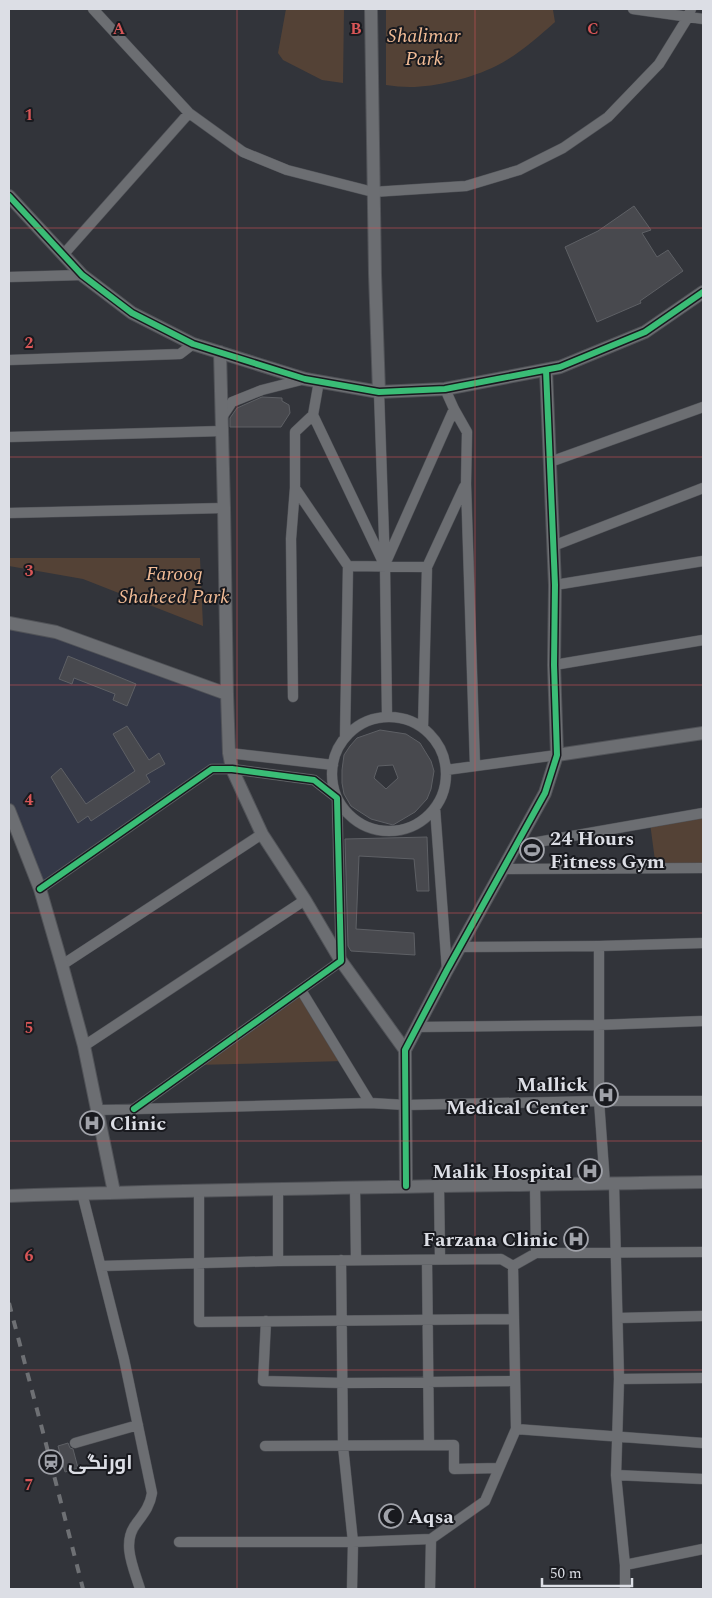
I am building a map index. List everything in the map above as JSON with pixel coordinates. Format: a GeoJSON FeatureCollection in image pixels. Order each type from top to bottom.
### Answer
{"type":"FeatureCollection","features":[{"type":"Feature","properties":{"kind":"street"},"geometry":{"type":"LineString","coordinates":[[93,9],[189,113],[243,152],[288,170],[373,192],[466,186],[519,170],[563,148],[608,117],[660,64],[689,13]]}},
{"type":"Feature","properties":{"kind":"street"},"geometry":{"type":"LineString","coordinates":[[371,9],[373,192],[385,566],[387,716]]}},
{"type":"Feature","properties":{"kind":"street"},"geometry":{"type":"LineString","coordinates":[[633,9],[689,13],[703,19]]}},
{"type":"Feature","properties":{"kind":"street"},"geometry":{"type":"LineString","coordinates":[[63,255],[189,113]]}},
{"type":"Feature","properties":{"kind":"street"},"geometry":{"type":"LineString","coordinates":[[9,196],[82,275],[132,314],[193,344],[305,379],[379,392],[445,389],[560,367],[645,332],[703,292]]}},
{"type":"Feature","properties":{"kind":"street"},"geometry":{"type":"LineString","coordinates":[[9,277],[82,275]]}},
{"type":"Feature","properties":{"kind":"street"},"geometry":{"type":"LineString","coordinates":[[9,360],[180,354],[193,344]]}},
{"type":"Feature","properties":{"kind":"street"},"geometry":{"type":"LineString","coordinates":[[220,352],[229,752],[232,769],[262,834],[305,900],[341,961],[405,1050]]}},
{"type":"Feature","properties":{"kind":"street"},"geometry":{"type":"LineString","coordinates":[[406,1186],[405,1050],[544,793],[557,755],[554,665],[555,585],[546,370]]}},
{"type":"Feature","properties":{"kind":"street"},"geometry":{"type":"LineString","coordinates":[[222,417],[232,402],[262,390],[305,379]]}},
{"type":"Feature","properties":{"kind":"street"},"geometry":{"type":"LineString","coordinates":[[319,382],[313,415],[385,566]]}},
{"type":"Feature","properties":{"kind":"street"},"geometry":{"type":"LineString","coordinates":[[445,389],[467,432],[466,484],[475,766]]}},
{"type":"Feature","properties":{"kind":"street"},"geometry":{"type":"LineString","coordinates":[[550,462],[703,407]]}},
{"type":"Feature","properties":{"kind":"street"},"geometry":{"type":"LineString","coordinates":[[385,566],[454,409]]}},
{"type":"Feature","properties":{"kind":"street"},"geometry":{"type":"LineString","coordinates":[[293,697],[291,539],[295,488],[295,432],[313,415]]}},
{"type":"Feature","properties":{"kind":"street"},"geometry":{"type":"LineString","coordinates":[[9,437],[222,431]]}},
{"type":"Feature","properties":{"kind":"street"},"geometry":{"type":"LineString","coordinates":[[422,728],[427,567],[466,484]]}},
{"type":"Feature","properties":{"kind":"street"},"geometry":{"type":"LineString","coordinates":[[295,488],[348,566],[345,737]]}},
{"type":"Feature","properties":{"kind":"street"},"geometry":{"type":"LineString","coordinates":[[553,546],[703,488]]}},
{"type":"Feature","properties":{"kind":"street"},"geometry":{"type":"LineString","coordinates":[[9,513],[224,508]]}},
{"type":"Feature","properties":{"kind":"street"},"geometry":{"type":"LineString","coordinates":[[555,585],[703,561]]}},
{"type":"Feature","properties":{"kind":"street"},"geometry":{"type":"LineString","coordinates":[[348,566],[427,567]]}},
{"type":"Feature","properties":{"kind":"street"},"geometry":{"type":"LineString","coordinates":[[9,623],[56,632],[228,694]]}},
{"type":"Feature","properties":{"kind":"street"},"geometry":{"type":"LineString","coordinates":[[554,665],[703,640]]}},
{"type":"Feature","properties":{"kind":"street"},"geometry":{"type":"LineString","coordinates":[[40,889],[212,769],[232,769],[314,780],[336,798],[348,816],[365,827],[378,831],[398,831],[417,824],[436,808],[444,790],[446,770],[444,757],[436,742],[422,728],[408,720],[387,716],[372,719],[354,728],[345,737],[335,754],[331,776],[336,798],[341,961]]}},
{"type":"Feature","properties":{"kind":"street"},"geometry":{"type":"LineString","coordinates":[[446,770],[703,732]]}},
{"type":"Feature","properties":{"kind":"street"},"geometry":{"type":"LineString","coordinates":[[229,752],[333,765]]}},
{"type":"Feature","properties":{"kind":"street"},"geometry":{"type":"LineString","coordinates":[[436,808],[447,970]]}},
{"type":"Feature","properties":{"kind":"street"},"geometry":{"type":"LineString","coordinates":[[9,810],[40,889],[62,965],[84,1046],[114,1192]]}},
{"type":"Feature","properties":{"kind":"street"},"geometry":{"type":"LineString","coordinates":[[515,846],[703,813]]}},
{"type":"Feature","properties":{"kind":"street"},"geometry":{"type":"LineString","coordinates":[[62,965],[262,834]]}},
{"type":"Feature","properties":{"kind":"street"},"geometry":{"type":"LineString","coordinates":[[503,869],[703,868]]}},
{"type":"Feature","properties":{"kind":"street"},"geometry":{"type":"LineString","coordinates":[[84,1046],[305,900]]}},
{"type":"Feature","properties":{"kind":"street"},"geometry":{"type":"LineString","coordinates":[[460,947],[703,943]]}},
{"type":"Feature","properties":{"kind":"street"},"geometry":{"type":"LineString","coordinates":[[599,946],[599,1101],[610,1184],[616,1253],[620,1379],[616,1475],[625,1565],[625,1589]]}},
{"type":"Feature","properties":{"kind":"street"},"geometry":{"type":"LineString","coordinates":[[134,1109],[341,961]]}},
{"type":"Feature","properties":{"kind":"street"},"geometry":{"type":"LineString","coordinates":[[301,990],[370,1103]]}},
{"type":"Feature","properties":{"kind":"street"},"geometry":{"type":"LineString","coordinates":[[418,1027],[598,1025],[703,1021]]}},
{"type":"Feature","properties":{"kind":"street"},"geometry":{"type":"LineString","coordinates":[[97,1110],[370,1103],[406,1105],[703,1101]]}},
{"type":"Feature","properties":{"kind":"street"},"geometry":{"type":"LineString","coordinates":[[9,1196],[199,1190],[703,1182]]}},
{"type":"Feature","properties":{"kind":"street"},"geometry":{"type":"LineString","coordinates":[[535,1185],[536,1253]]}},
{"type":"Feature","properties":{"kind":"street"},"geometry":{"type":"LineString","coordinates":[[439,1186],[440,1259]]}},
{"type":"Feature","properties":{"kind":"street"},"geometry":{"type":"LineString","coordinates":[[355,1187],[356,1260]]}},
{"type":"Feature","properties":{"kind":"street"},"geometry":{"type":"LineString","coordinates":[[278,1189],[278,1261]]}},
{"type":"Feature","properties":{"kind":"street"},"geometry":{"type":"LineString","coordinates":[[199,1190],[199,1322],[514,1319]]}},
{"type":"Feature","properties":{"kind":"street"},"geometry":{"type":"LineString","coordinates":[[82,1193],[124,1358],[152,1493],[150,1503],[144,1514],[134,1525],[129,1538],[129,1549],[140,1589]]}},
{"type":"Feature","properties":{"kind":"street"},"geometry":{"type":"LineString","coordinates":[[514,1266],[536,1253],[703,1252]]}},
{"type":"Feature","properties":{"kind":"street"},"geometry":{"type":"LineString","coordinates":[[101,1266],[278,1261],[501,1259],[514,1266]]}},
{"type":"Feature","properties":{"kind":"street"},"geometry":{"type":"LineString","coordinates":[[341,1260],[343,1446],[353,1542],[352,1589]]}},
{"type":"Feature","properties":{"kind":"street"},"geometry":{"type":"LineString","coordinates":[[427,1260],[428,1445]]}},
{"type":"Feature","properties":{"kind":"street"},"geometry":{"type":"LineString","coordinates":[[179,1542],[353,1542],[431,1539],[485,1501],[516,1429],[514,1266]]}},
{"type":"Feature","properties":{"kind":"street"},"geometry":{"type":"LineString","coordinates":[[618,1318],[703,1316]]}},
{"type":"Feature","properties":{"kind":"street"},"geometry":{"type":"LineString","coordinates":[[266,1322],[263,1381],[342,1383],[515,1381]]}},
{"type":"Feature","properties":{"kind":"street"},"geometry":{"type":"LineString","coordinates":[[620,1379],[703,1378]]}},
{"type":"Feature","properties":{"kind":"street"},"geometry":{"type":"LineString","coordinates":[[75,1443],[138,1425]]}},
{"type":"Feature","properties":{"kind":"street"},"geometry":{"type":"LineString","coordinates":[[516,1429],[703,1443]]}},
{"type":"Feature","properties":{"kind":"street"},"geometry":{"type":"LineString","coordinates":[[265,1446],[454,1446],[454,1469],[499,1468]]}},
{"type":"Feature","properties":{"kind":"street"},"geometry":{"type":"LineString","coordinates":[[616,1475],[703,1479]]}},
{"type":"Feature","properties":{"kind":"street"},"geometry":{"type":"LineString","coordinates":[[430,1589],[431,1539]]}},
{"type":"Feature","properties":{"kind":"street"},"geometry":{"type":"LineString","coordinates":[[625,1565],[703,1549]]}},
{"type":"Feature","properties":{"kind":"shaded area"},"geometry":{"type":"Polygon","coordinates":[[[9,623],[227,694],[232,769],[212,769],[40,889],[9,810],[9,623]]]}},
{"type":"Feature","properties":{"kind":"green space"},"geometry":{"type":"Polygon","coordinates":[[[286,9],[344,9],[343,83],[322,80],[283,60],[278,53],[286,9]]]}},
{"type":"Feature","properties":{"kind":"green space","name":"Shalimar Park"},"geometry":{"type":"Polygon","coordinates":[[[386,9],[553,10],[555,22],[520,51],[504,62],[486,70],[442,84],[401,87],[386,85],[386,9]]]}},
{"type":"Feature","properties":{"kind":"green space","name":"Farooq Shaheed Park"},"geometry":{"type":"Polygon","coordinates":[[[9,558],[200,558],[203,626],[83,579],[9,566],[9,558]]]}},
{"type":"Feature","properties":{"kind":"green space"},"geometry":{"type":"Polygon","coordinates":[[[703,813],[703,868],[656,868],[650,823],[703,813]]]}},
{"type":"Feature","properties":{"kind":"green space"},"geometry":{"type":"Polygon","coordinates":[[[301,990],[344,1061],[196,1065],[301,990]]]}},
{"type":"Feature","properties":{"kind":"building"},"geometry":{"type":"Polygon","coordinates":[[[634,206],[651,230],[642,233],[657,257],[668,250],[683,271],[640,301],[641,303],[597,322],[565,247],[598,231],[634,206]]]}},
{"type":"Feature","properties":{"kind":"building"},"geometry":{"type":"Polygon","coordinates":[[[262,397],[282,398],[282,401],[289,405],[290,413],[281,427],[230,427],[230,418],[237,408],[262,397]]]}},
{"type":"Feature","properties":{"kind":"building"},"geometry":{"type":"Polygon","coordinates":[[[68,656],[136,684],[127,706],[113,700],[115,694],[74,678],[72,684],[59,679],[68,656]]]}},
{"type":"Feature","properties":{"kind":"building"},"geometry":{"type":"Polygon","coordinates":[[[127,726],[149,760],[159,753],[165,764],[146,775],[150,782],[91,821],[88,816],[78,823],[51,777],[61,768],[86,804],[135,771],[113,734],[127,726]]]}},
{"type":"Feature","properties":{"kind":"building"},"geometry":{"type":"Polygon","coordinates":[[[380,730],[406,734],[420,743],[431,761],[434,771],[427,799],[415,812],[393,825],[371,819],[351,806],[344,794],[342,770],[344,755],[357,738],[380,730]],[[393,765],[378,766],[374,778],[386,789],[398,778],[393,765]]]}},
{"type":"Feature","properties":{"kind":"building"},"geometry":{"type":"Polygon","coordinates":[[[427,837],[429,891],[417,891],[414,859],[359,856],[356,929],[414,933],[415,955],[351,951],[348,946],[345,839],[427,837]]]}},
{"type":"Feature","properties":{"kind":"building"},"geometry":{"type":"Polygon","coordinates":[[[68,1443],[70,1448],[73,1449],[78,1468],[65,1472],[58,1446],[68,1443]]]}},
{"type":"Feature","properties":{"kind":"railway"},"geometry":{"type":"LineString","coordinates":[[9,1303],[83,1589]]}},
{"type":"Feature","properties":{"kind":"cycle path"},"geometry":{"type":"LineString","coordinates":[[9,196],[82,275],[132,313],[193,344],[305,379],[379,392],[445,389],[560,367],[645,332],[703,292]]}},
{"type":"Feature","properties":{"kind":"cycle path"},"geometry":{"type":"LineString","coordinates":[[406,1186],[405,1050],[545,793],[557,755],[554,665],[555,585],[546,370]]}},
{"type":"Feature","properties":{"kind":"cycle path"},"geometry":{"type":"LineString","coordinates":[[40,889],[212,769],[232,769],[314,780],[337,798],[341,961],[134,1109]]}},
{"type":"Feature","properties":{"kind":"place","name":"24 Hours Fitness Gym"},"geometry":{"type":"Point","coordinates":[532,850]}},
{"type":"Feature","properties":{"kind":"place","name":"Mallick Medical Center"},"geometry":{"type":"Point","coordinates":[606,1095]}},
{"type":"Feature","properties":{"kind":"place","name":"Clinic"},"geometry":{"type":"Point","coordinates":[92,1123]}},
{"type":"Feature","properties":{"kind":"place","name":"Malik Hospital"},"geometry":{"type":"Point","coordinates":[590,1171]}},
{"type":"Feature","properties":{"kind":"place","name":"Farzana Clinic"},"geometry":{"type":"Point","coordinates":[576,1239]}},
{"type":"Feature","properties":{"kind":"place","name":"اورنگی"},"geometry":{"type":"Point","coordinates":[51,1462]}},
{"type":"Feature","properties":{"kind":"place","name":"Aqsa"},"geometry":{"type":"Point","coordinates":[391,1516]}}]}
